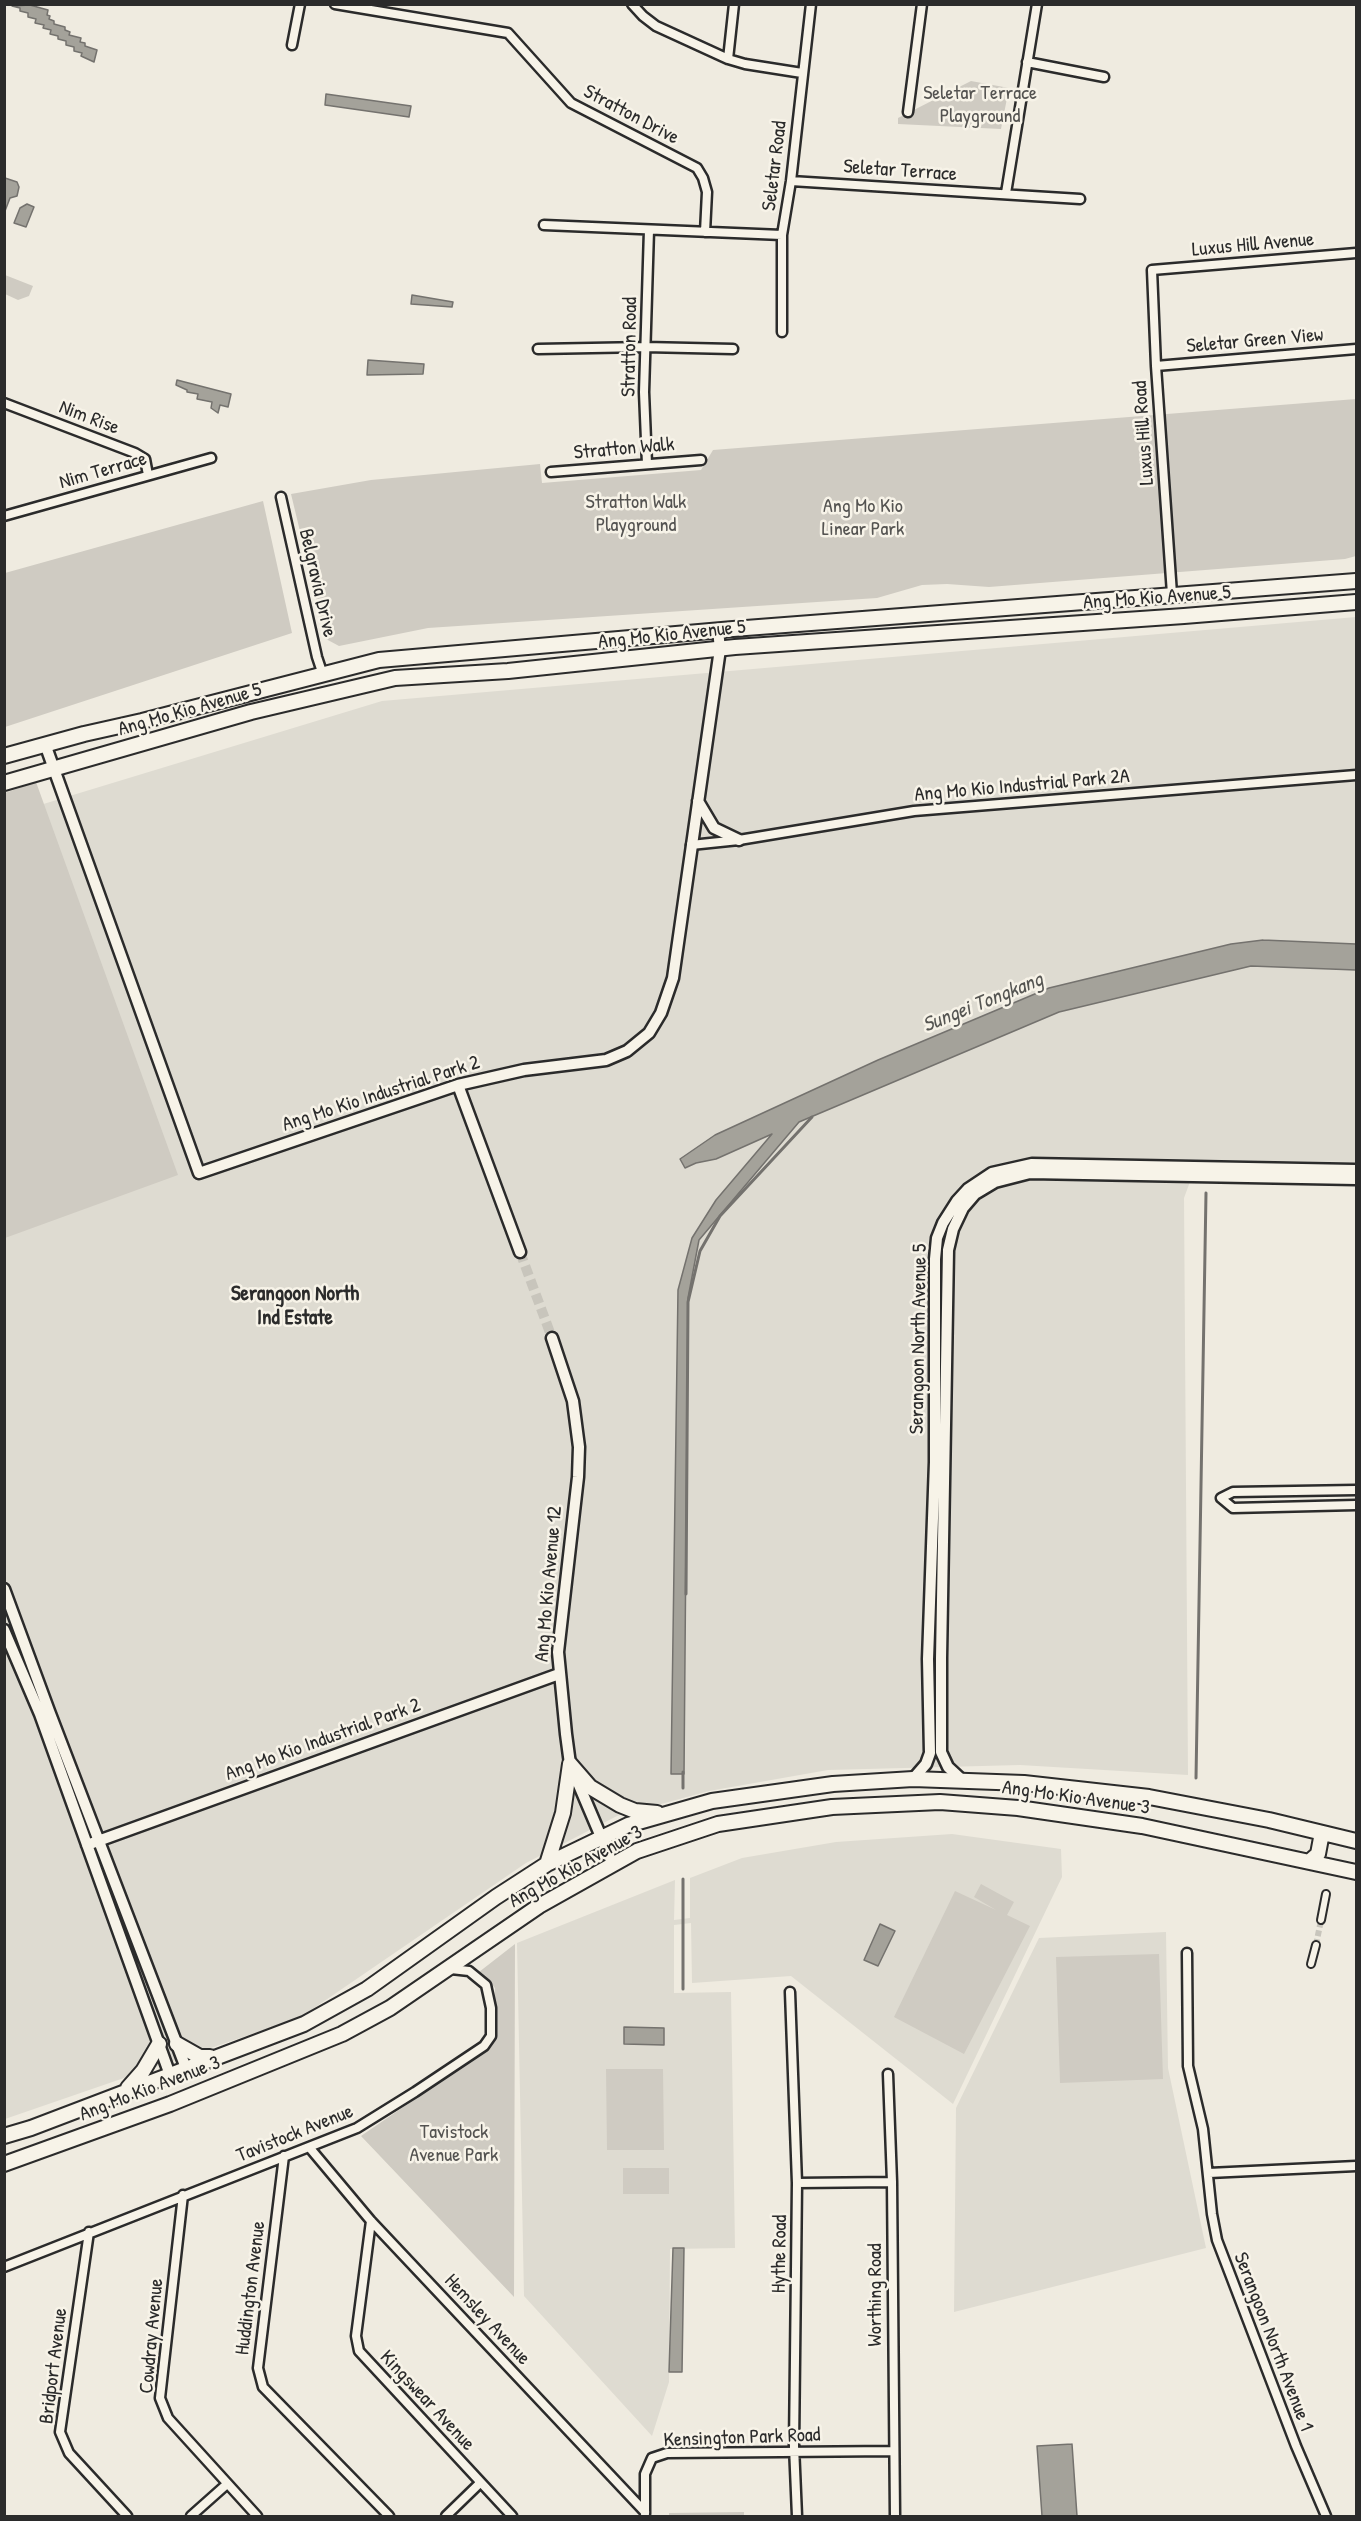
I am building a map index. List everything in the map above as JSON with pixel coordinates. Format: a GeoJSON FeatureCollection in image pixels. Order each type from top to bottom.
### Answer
{"type":"FeatureCollection","features":[{"type":"Feature","properties":{"kind":"main road","name":"Ang Mo Kio Avenue 5"},"geometry":{"type":"LineString","coordinates":[[8,753],[389,659],[718,630],[1356,581]]}},
{"type":"Feature","properties":{"kind":"main road"},"geometry":{"type":"LineString","coordinates":[[1073,602],[1077,611],[1089,623]]}},
{"type":"Feature","properties":{"kind":"main road","name":"Ang Mo Kio Avenue 5"},"geometry":{"type":"LineString","coordinates":[[4,783],[251,712],[395,678],[508,671],[720,649],[1356,602]]}},
{"type":"Feature","properties":{"kind":"main road"},"geometry":{"type":"LineString","coordinates":[[570,1764],[590,1787],[620,1804],[635,1811],[664,1813]]}},
{"type":"Feature","properties":{"kind":"main road"},"geometry":{"type":"LineString","coordinates":[[547,1864],[563,1813],[570,1764]]}},
{"type":"Feature","properties":{"kind":"main road","name":"Ang Mo Kio Avenue 3"},"geometry":{"type":"LineString","coordinates":[[4,2136],[31,2128],[304,2025],[383,1978],[496,1897],[547,1864],[628,1825],[712,1801],[833,1785],[913,1779],[1024,1783],[1149,1797],[1356,1841]]}},
{"type":"Feature","properties":{"kind":"main road","name":"Ang Mo Kio Avenue 3"},"geometry":{"type":"LineString","coordinates":[[4,2163],[170,2103],[331,2038],[390,2008],[539,1906],[613,1864],[637,1851],[718,1824],[832,1807],[940,1802],[1018,1808],[1142,1826],[1356,1872]]}},
{"type":"Feature","properties":{"kind":"main road"},"geometry":{"type":"LineString","coordinates":[[1310,1861],[1318,1854],[1321,1838],[1319,1832]]}},
{"type":"Feature","properties":{"kind":"main road"},"geometry":{"type":"LineString","coordinates":[[320,2016],[316,2024],[317,2033],[321,2037],[331,2038]]}},
{"type":"Feature","properties":{"kind":"main road"},"geometry":{"type":"LineString","coordinates":[[127,2090],[143,2071],[159,2044]]}},
{"type":"Feature","properties":{"kind":"main road"},"geometry":{"type":"LineString","coordinates":[[177,2044],[200,2057],[214,2058]]}},
{"type":"Feature","properties":{"kind":"street"},"geometry":{"type":"LineString","coordinates":[[292,45],[300,4]]}},
{"type":"Feature","properties":{"kind":"street","name":"Stratton Drive"},"geometry":{"type":"LineString","coordinates":[[335,4],[508,33],[516,39],[571,103],[697,168],[707,192],[705,232]]}},
{"type":"Feature","properties":{"kind":"street"},"geometry":{"type":"LineString","coordinates":[[632,4],[656,26],[728,59],[802,74]]}},
{"type":"Feature","properties":{"kind":"street"},"geometry":{"type":"LineString","coordinates":[[728,59],[734,4]]}},
{"type":"Feature","properties":{"kind":"street","name":"Seletar Road"},"geometry":{"type":"LineString","coordinates":[[782,332],[782,235],[791,181],[811,4]]}},
{"type":"Feature","properties":{"kind":"street"},"geometry":{"type":"LineString","coordinates":[[908,112],[922,4]]}},
{"type":"Feature","properties":{"kind":"street"},"geometry":{"type":"LineString","coordinates":[[1006,193],[1037,4]]}},
{"type":"Feature","properties":{"kind":"street"},"geometry":{"type":"LineString","coordinates":[[1027,62],[1104,77]]}},
{"type":"Feature","properties":{"kind":"street","name":"Seletar Terrace"},"geometry":{"type":"LineString","coordinates":[[791,181],[1080,198]]}},
{"type":"Feature","properties":{"kind":"street"},"geometry":{"type":"LineString","coordinates":[[544,225],[782,235]]}},
{"type":"Feature","properties":{"kind":"street","name":"Stratton Road"},"geometry":{"type":"LineString","coordinates":[[647,464],[644,392],[649,230]]}},
{"type":"Feature","properties":{"kind":"street","name":"Luxus Hill Avenue"},"geometry":{"type":"LineString","coordinates":[[1152,270],[1356,253]]}},
{"type":"Feature","properties":{"kind":"street","name":"Luxus Hill Road"},"geometry":{"type":"LineString","coordinates":[[1152,270],[1156,366],[1172,594]]}},
{"type":"Feature","properties":{"kind":"street"},"geometry":{"type":"LineString","coordinates":[[538,349],[645,347],[733,349]]}},
{"type":"Feature","properties":{"kind":"street","name":"Seletar Green View"},"geometry":{"type":"LineString","coordinates":[[1156,366],[1356,349]]}},
{"type":"Feature","properties":{"kind":"street","name":"Nim Rise"},"geometry":{"type":"LineString","coordinates":[[4,404],[135,453],[145,459],[148,475]]}},
{"type":"Feature","properties":{"kind":"street","name":"Nim Terrace"},"geometry":{"type":"LineString","coordinates":[[4,516],[211,458]]}},
{"type":"Feature","properties":{"kind":"street","name":"Stratton Walk"},"geometry":{"type":"LineString","coordinates":[[551,472],[700,460]]}},
{"type":"Feature","properties":{"kind":"street","name":"Belgravia Drive"},"geometry":{"type":"LineString","coordinates":[[281,497],[323,675]]}},
{"type":"Feature","properties":{"kind":"street","name":"Ang Mo Kio Industrial Park 2"},"geometry":{"type":"LineString","coordinates":[[45,744],[199,1173],[458,1085],[524,1070],[606,1060],[627,1051],[649,1033],[661,1013],[673,978],[720,649],[718,630]]}},
{"type":"Feature","properties":{"kind":"street","name":"Ang Mo Kio Industrial Park 2A"},"geometry":{"type":"LineString","coordinates":[[692,844],[739,840],[914,811],[1356,775]]}},
{"type":"Feature","properties":{"kind":"street"},"geometry":{"type":"LineString","coordinates":[[698,801],[714,828],[739,840]]}},
{"type":"Feature","properties":{"kind":"street"},"geometry":{"type":"LineString","coordinates":[[458,1085],[520,1252]]}},
{"type":"Feature","properties":{"kind":"street","name":"Serangoon North Avenue 5"},"geometry":{"type":"LineString","coordinates":[[913,1779],[926,1764],[930,1753],[928,1652],[935,1462],[935,1259],[937,1238],[943,1223],[957,1201],[968,1189],[992,1173],[1032,1164],[1356,1170]]}},
{"type":"Feature","properties":{"kind":"street","name":"Serangoon North Avenue 5"},"geometry":{"type":"LineString","coordinates":[[962,1780],[948,1767],[941,1752],[941,1658],[948,1250],[953,1229],[963,1208],[975,1194],[995,1182],[1030,1173],[1356,1179]]}},
{"type":"Feature","properties":{"kind":"street","name":"Ang Mo Kio Avenue 12"},"geometry":{"type":"LineString","coordinates":[[552,1338],[573,1401],[579,1447],[578,1477],[558,1652],[559,1674],[570,1764],[613,1864]]}},
{"type":"Feature","properties":{"kind":"street"},"geometry":{"type":"LineString","coordinates":[[1356,1490],[1233,1492],[1221,1498],[1233,1508],[1356,1505]]}},
{"type":"Feature","properties":{"kind":"street"},"geometry":{"type":"LineString","coordinates":[[1252,1491],[1253,1508]]}},
{"type":"Feature","properties":{"kind":"street"},"geometry":{"type":"LineString","coordinates":[[4,1589],[186,2068]]}},
{"type":"Feature","properties":{"kind":"street"},"geometry":{"type":"LineString","coordinates":[[4,1630],[40,1714],[170,2075]]}},
{"type":"Feature","properties":{"kind":"street","name":"Ang Mo Kio Industrial Park 2"},"geometry":{"type":"LineString","coordinates":[[87,1845],[559,1674]]}},
{"type":"Feature","properties":{"kind":"street"},"geometry":{"type":"LineString","coordinates":[[1320,1920],[1326,1894]]}},
{"type":"Feature","properties":{"kind":"street"},"geometry":{"type":"LineString","coordinates":[[1311,1964],[1316,1945]]}},
{"type":"Feature","properties":{"kind":"street","name":"Serangoon North Avenue 1"},"geometry":{"type":"LineString","coordinates":[[1187,1953],[1188,2066],[1201,2120],[1212,2214],[1225,2263],[1326,2517]]}},
{"type":"Feature","properties":{"kind":"street","name":"Tavistock Avenue"},"geometry":{"type":"LineString","coordinates":[[4,2267],[357,2128],[484,2046],[491,2036],[491,2008],[486,1985],[469,1971],[447,1969]]}},
{"type":"Feature","properties":{"kind":"street","name":"Hythe Road"},"geometry":{"type":"LineString","coordinates":[[790,1992],[797,2183],[794,2451],[797,2517]]}},
{"type":"Feature","properties":{"kind":"street","name":"Worthing Road"},"geometry":{"type":"LineString","coordinates":[[888,2074],[892,2182],[895,2517]]}},
{"type":"Feature","properties":{"kind":"street","name":"Hemsley Avenue"},"geometry":{"type":"LineString","coordinates":[[309,2147],[371,2221],[645,2514]]}},
{"type":"Feature","properties":{"kind":"street","name":"Huddington Avenue"},"geometry":{"type":"LineString","coordinates":[[284,2156],[258,2368],[264,2387],[389,2517]]}},
{"type":"Feature","properties":{"kind":"street"},"geometry":{"type":"LineString","coordinates":[[1209,2173],[1356,2166]]}},
{"type":"Feature","properties":{"kind":"street"},"geometry":{"type":"LineString","coordinates":[[797,2183],[892,2182]]}},
{"type":"Feature","properties":{"kind":"street","name":"Cowdray Avenue"},"geometry":{"type":"LineString","coordinates":[[183,2195],[160,2398],[168,2418],[257,2517]]}},
{"type":"Feature","properties":{"kind":"street","name":"Kingswear Avenue"},"geometry":{"type":"LineString","coordinates":[[371,2221],[356,2336],[359,2351],[512,2517]]}},
{"type":"Feature","properties":{"kind":"street","name":"Bridport Avenue"},"geometry":{"type":"LineString","coordinates":[[89,2232],[60,2432],[69,2454],[127,2517]]}},
{"type":"Feature","properties":{"kind":"street","name":"Kensington Park Road"},"geometry":{"type":"LineString","coordinates":[[645,2514],[645,2474],[652,2458],[670,2453],[894,2451]]}},
{"type":"Feature","properties":{"kind":"street"},"geometry":{"type":"LineString","coordinates":[[446,2517],[480,2483]]}},
{"type":"Feature","properties":{"kind":"street"},"geometry":{"type":"LineString","coordinates":[[191,2517],[227,2484]]}},
{"type":"Feature","properties":{"kind":"shaded area"},"geometry":{"type":"Polygon","coordinates":[[[30,5],[48,10],[47,15],[54,21],[54,24],[65,27],[65,30],[70,32],[69,35],[81,38],[80,42],[85,43],[85,46],[97,50],[94,62],[81,56],[82,53],[74,51],[74,47],[66,45],[66,41],[50,34],[51,30],[43,28],[44,25],[35,23],[36,19],[28,17],[28,13],[12,6],[30,5]]]}},
{"type":"Feature","properties":{"kind":"shaded area"},"geometry":{"type":"Polygon","coordinates":[[[326,94],[411,106],[409,117],[325,105],[326,94]]]}},
{"type":"Feature","properties":{"kind":"shaded area"},"geometry":{"type":"Polygon","coordinates":[[[5,178],[17,182],[19,187],[17,196],[10,198],[5,211],[5,178]]]}},
{"type":"Feature","properties":{"kind":"shaded area"},"geometry":{"type":"Polygon","coordinates":[[[27,204],[34,207],[26,227],[14,223],[20,208],[27,204]]]}},
{"type":"Feature","properties":{"kind":"shaded area"},"geometry":{"type":"Polygon","coordinates":[[[412,295],[453,302],[452,307],[411,304],[412,295]]]}},
{"type":"Feature","properties":{"kind":"shaded area"},"geometry":{"type":"Polygon","coordinates":[[[368,360],[424,364],[423,374],[367,375],[368,360]]]}},
{"type":"Feature","properties":{"kind":"shaded area"},"geometry":{"type":"Polygon","coordinates":[[[177,380],[231,394],[228,407],[220,405],[218,413],[211,408],[212,402],[197,399],[198,394],[187,392],[176,385],[177,380]]]}},
{"type":"Feature","properties":{"kind":"shaded area"},"geometry":{"type":"Polygon","coordinates":[[[1356,617],[1356,1162],[1198,1160],[1184,1198],[1188,1775],[1020,1765],[828,1770],[709,1791],[617,1816],[526,1863],[301,2017],[5,2119],[4,816],[382,701],[1356,617]]]}},
{"type":"Feature","properties":{"kind":"shaded area"},"geometry":{"type":"Polygon","coordinates":[[[1263,940],[1356,944],[1356,970],[1251,966],[1059,1012],[799,1122],[699,1240],[688,1298],[684,1774],[671,1774],[678,1290],[692,1238],[716,1200],[772,1134],[716,1159],[685,1168],[680,1159],[715,1135],[878,1060],[1049,988],[1231,944],[1263,940]]]}},
{"type":"Feature","properties":{"kind":"shaded area"},"geometry":{"type":"Polygon","coordinates":[[[952,1834],[1061,1849],[1062,1877],[953,2104],[791,1976],[692,1983],[691,1923],[674,1925],[674,1993],[731,1992],[735,2248],[670,2249],[669,2382],[652,2436],[524,2296],[517,1943],[675,1880],[674,1920],[690,1918],[690,1878],[742,1858],[836,1842],[952,1834]]]}},
{"type":"Feature","properties":{"kind":"shaded area"},"geometry":{"type":"Polygon","coordinates":[[[880,1924],[895,1931],[878,1966],[864,1960],[880,1924]]]}},
{"type":"Feature","properties":{"kind":"shaded area"},"geometry":{"type":"Polygon","coordinates":[[[1166,1932],[1168,2068],[1206,2248],[954,2312],[956,2108],[1039,1938],[1166,1932]]]}},
{"type":"Feature","properties":{"kind":"shaded area"},"geometry":{"type":"Polygon","coordinates":[[[624,2027],[664,2028],[664,2045],[624,2044],[624,2027]]]}},
{"type":"Feature","properties":{"kind":"shaded area"},"geometry":{"type":"Polygon","coordinates":[[[673,2248],[684,2248],[682,2372],[669,2372],[673,2248]]]}},
{"type":"Feature","properties":{"kind":"shaded area"},"geometry":{"type":"Polygon","coordinates":[[[1072,2444],[1077,2516],[1042,2516],[1037,2446],[1072,2444]]]}},
{"type":"Feature","properties":{"kind":"green space","name":"Seletar Terrace Playground"},"geometry":{"type":"Polygon","coordinates":[[[971,81],[1009,88],[1001,129],[898,124],[898,118],[971,81]]]}},
{"type":"Feature","properties":{"kind":"green space"},"geometry":{"type":"Polygon","coordinates":[[[5,275],[33,286],[29,296],[18,300],[5,294],[5,275]]]}},
{"type":"Feature","properties":{"kind":"green space"},"geometry":{"type":"Polygon","coordinates":[[[1356,399],[1356,556],[1345,559],[989,587],[922,585],[877,598],[428,628],[339,646],[326,639],[291,494],[371,480],[540,464],[542,483],[701,470],[713,450],[1356,399]]]}},
{"type":"Feature","properties":{"kind":"green space"},"geometry":{"type":"Polygon","coordinates":[[[263,501],[292,633],[5,727],[5,573],[263,501]]]}},
{"type":"Feature","properties":{"kind":"green space"},"geometry":{"type":"Polygon","coordinates":[[[36,782],[178,1175],[5,1238],[5,793],[36,782]]]}},
{"type":"Feature","properties":{"kind":"green space"},"geometry":{"type":"Polygon","coordinates":[[[981,1884],[1014,1902],[1007,1915],[1030,1926],[964,2054],[894,2017],[955,1891],[996,1910],[974,1897],[981,1884]]]}},
{"type":"Feature","properties":{"kind":"green space","name":"Tavistock Avenue Park"},"geometry":{"type":"Polygon","coordinates":[[[515,1944],[514,2297],[361,2136],[492,2046],[495,1988],[479,1972],[515,1944]]]}},
{"type":"Feature","properties":{"kind":"green space"},"geometry":{"type":"Polygon","coordinates":[[[1159,1954],[1163,2079],[1060,2083],[1056,1957],[1159,1954]]]}},
{"type":"Feature","properties":{"kind":"green space"},"geometry":{"type":"Polygon","coordinates":[[[606,2069],[663,2069],[664,2150],[607,2150],[606,2069]]]}},
{"type":"Feature","properties":{"kind":"green space"},"geometry":{"type":"Polygon","coordinates":[[[623,2168],[669,2168],[669,2194],[623,2194],[623,2168]]]}},
{"type":"Feature","properties":{"kind":"green space"},"geometry":{"type":"Polygon","coordinates":[[[744,2512],[744,2516],[669,2516],[669,2513],[744,2512]]]}},
{"type":"Feature","properties":{"kind":"waterway"},"geometry":{"type":"LineString","coordinates":[[686,1594],[688,1302],[700,1251],[720,1216],[812,1117]]}},
{"type":"Feature","properties":{"kind":"waterway"},"geometry":{"type":"LineString","coordinates":[[1196,1778],[1206,1193]]}},
{"type":"Feature","properties":{"kind":"waterway"},"geometry":{"type":"LineString","coordinates":[[683,1772],[683,1788]]}},
{"type":"Feature","properties":{"kind":"waterway"},"geometry":{"type":"LineString","coordinates":[[683,1879],[683,1989]]}},
{"type":"Feature","properties":{"kind":"tunnel"},"geometry":{"type":"LineString","coordinates":[[520,1252],[552,1338]]}},
{"type":"Feature","properties":{"kind":"tunnel"},"geometry":{"type":"LineString","coordinates":[[1316,1945],[1321,1920]]}},
{"type":"Feature","properties":{"kind":"district","name":"Serangoon North Ind Estate"},"geometry":{"type":"Point","coordinates":[295,1306]}},
{"type":"Feature","properties":{"kind":"park label","name":"Stratton Walk Playground"},"geometry":{"type":"Point","coordinates":[636,514]}},
{"type":"Feature","properties":{"kind":"park label","name":"Ang Mo Kio Linear Park"},"geometry":{"type":"Point","coordinates":[863,518]}},
{"type":"Feature","properties":{"kind":"water label","name":"Sungei Tongkang"},"geometry":{"type":"Point","coordinates":[983,1003]}}]}
